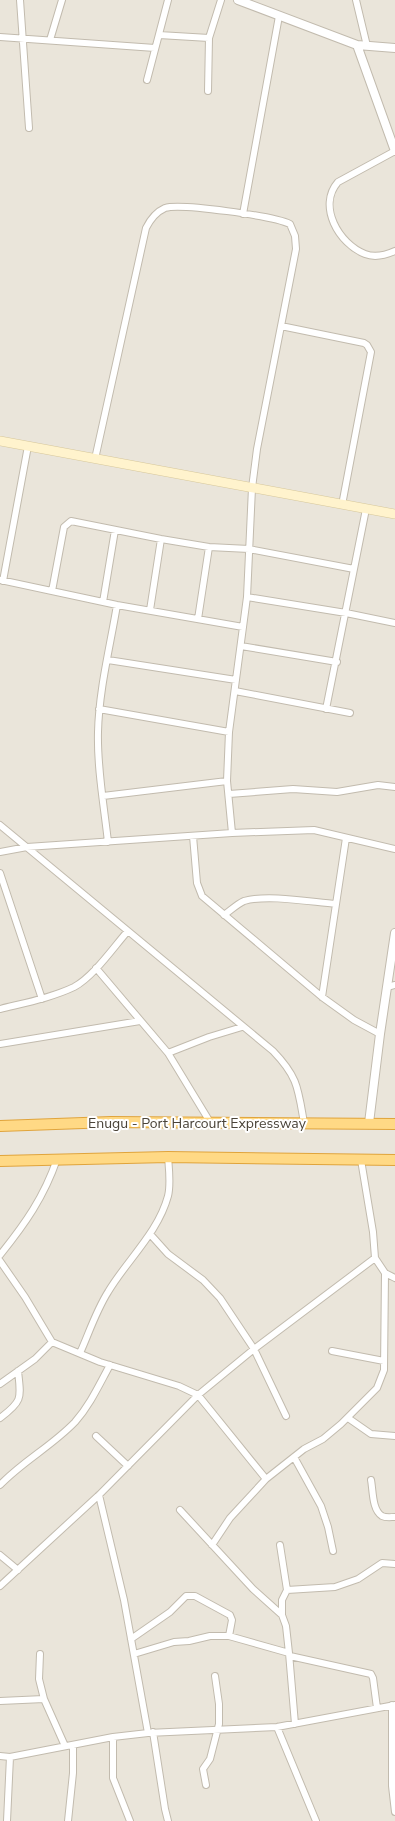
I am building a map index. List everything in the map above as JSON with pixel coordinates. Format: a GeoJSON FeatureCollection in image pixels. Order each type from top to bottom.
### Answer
{"type":"FeatureCollection","features":[{"type":"Feature","properties":{"kind":"highway","name":"Enugu - Port Harcourt Expressway"},"geometry":{"type":"LineString","coordinates":[[0,1126],[111,1122],[395,1124]]}},
{"type":"Feature","properties":{"kind":"highway"},"geometry":{"type":"LineString","coordinates":[[0,1161],[168,1157],[395,1160]]}},
{"type":"Feature","properties":{"kind":"main road"},"geometry":{"type":"LineString","coordinates":[[0,441],[395,514]]}},
{"type":"Feature","properties":{"kind":"street"},"geometry":{"type":"LineString","coordinates":[[20,0],[28,128]]}},
{"type":"Feature","properties":{"kind":"street"},"geometry":{"type":"LineString","coordinates":[[50,40],[62,0]]}},
{"type":"Feature","properties":{"kind":"street"},"geometry":{"type":"LineString","coordinates":[[147,80],[168,0]]}},
{"type":"Feature","properties":{"kind":"street"},"geometry":{"type":"LineString","coordinates":[[208,91],[209,38],[221,0]]}},
{"type":"Feature","properties":{"kind":"street"},"geometry":{"type":"LineString","coordinates":[[238,0],[357,45],[395,48]]}},
{"type":"Feature","properties":{"kind":"street"},"geometry":{"type":"LineString","coordinates":[[356,0],[368,46]]}},
{"type":"Feature","properties":{"kind":"street"},"geometry":{"type":"LineString","coordinates":[[243,214],[270,73],[279,16]]}},
{"type":"Feature","properties":{"kind":"street"},"geometry":{"type":"LineString","coordinates":[[159,35],[209,38]]}},
{"type":"Feature","properties":{"kind":"street"},"geometry":{"type":"LineString","coordinates":[[0,37],[156,48]]}},
{"type":"Feature","properties":{"kind":"street"},"geometry":{"type":"LineString","coordinates":[[357,45],[395,151],[338,182],[332,188],[329,198],[329,208],[333,221],[342,236],[352,247],[366,255],[375,256],[395,251]]}},
{"type":"Feature","properties":{"kind":"street"},"geometry":{"type":"LineString","coordinates":[[95,459],[146,228],[150,220],[163,209],[178,206],[282,220],[290,224],[293,229],[296,249],[257,449],[252,488],[247,597],[242,646],[229,732],[227,781],[232,833]]}},
{"type":"Feature","properties":{"kind":"street"},"geometry":{"type":"LineString","coordinates":[[281,326],[364,343],[370,348],[342,505]]}},
{"type":"Feature","properties":{"kind":"street"},"geometry":{"type":"LineString","coordinates":[[28,446],[2,581],[117,605],[243,628]]}},
{"type":"Feature","properties":{"kind":"street"},"geometry":{"type":"LineString","coordinates":[[326,709],[337,662],[366,509]]}},
{"type":"Feature","properties":{"kind":"street"},"geometry":{"type":"LineString","coordinates":[[52,591],[64,527],[66,523],[77,522],[161,539],[209,547],[249,550],[354,569]]}},
{"type":"Feature","properties":{"kind":"street"},"geometry":{"type":"LineString","coordinates":[[103,602],[114,530]]}},
{"type":"Feature","properties":{"kind":"street"},"geometry":{"type":"LineString","coordinates":[[150,610],[161,539]]}},
{"type":"Feature","properties":{"kind":"street"},"geometry":{"type":"LineString","coordinates":[[198,619],[209,547]]}},
{"type":"Feature","properties":{"kind":"street"},"geometry":{"type":"LineString","coordinates":[[247,597],[346,613],[395,623]]}},
{"type":"Feature","properties":{"kind":"street"},"geometry":{"type":"LineString","coordinates":[[108,842],[98,750],[99,709],[117,605]]}},
{"type":"Feature","properties":{"kind":"street"},"geometry":{"type":"LineString","coordinates":[[242,646],[337,662]]}},
{"type":"Feature","properties":{"kind":"street"},"geometry":{"type":"LineString","coordinates":[[108,660],[236,680]]}},
{"type":"Feature","properties":{"kind":"street"},"geometry":{"type":"LineString","coordinates":[[235,691],[350,713]]}},
{"type":"Feature","properties":{"kind":"street"},"geometry":{"type":"LineString","coordinates":[[99,709],[229,732]]}},
{"type":"Feature","properties":{"kind":"street"},"geometry":{"type":"LineString","coordinates":[[103,796],[227,781]]}},
{"type":"Feature","properties":{"kind":"street"},"geometry":{"type":"LineString","coordinates":[[229,794],[293,789],[337,792],[378,785],[395,787]]}},
{"type":"Feature","properties":{"kind":"street"},"geometry":{"type":"LineString","coordinates":[[0,825],[273,1052],[287,1066],[294,1077],[298,1087],[304,1123]]}},
{"type":"Feature","properties":{"kind":"street"},"geometry":{"type":"LineString","coordinates":[[0,852],[27,847],[232,833],[314,830],[395,849]]}},
{"type":"Feature","properties":{"kind":"street"},"geometry":{"type":"LineString","coordinates":[[193,836],[199,891],[202,896],[322,997],[354,1020],[380,1034]]}},
{"type":"Feature","properties":{"kind":"street"},"geometry":{"type":"LineString","coordinates":[[322,997],[346,838]]}},
{"type":"Feature","properties":{"kind":"street"},"geometry":{"type":"LineString","coordinates":[[0,873],[42,999]]}},
{"type":"Feature","properties":{"kind":"street"},"geometry":{"type":"LineString","coordinates":[[224,915],[243,902],[254,899],[268,898],[336,904]]}},
{"type":"Feature","properties":{"kind":"street"},"geometry":{"type":"LineString","coordinates":[[0,1009],[42,999],[75,986],[96,968],[127,932]]}},
{"type":"Feature","properties":{"kind":"street"},"geometry":{"type":"LineString","coordinates":[[369,1123],[380,1034],[391,986],[395,934]]}},
{"type":"Feature","properties":{"kind":"street"},"geometry":{"type":"LineString","coordinates":[[96,968],[168,1053],[210,1122]]}},
{"type":"Feature","properties":{"kind":"street"},"geometry":{"type":"LineString","coordinates":[[0,1044],[140,1021]]}},
{"type":"Feature","properties":{"kind":"street"},"geometry":{"type":"LineString","coordinates":[[168,1053],[208,1037],[242,1027]]}},
{"type":"Feature","properties":{"kind":"street"},"geometry":{"type":"LineString","coordinates":[[80,1353],[106,1294],[150,1234],[168,1196],[170,1180],[168,1157]]}},
{"type":"Feature","properties":{"kind":"street"},"geometry":{"type":"LineString","coordinates":[[0,1255],[29,1218],[50,1178],[57,1159]]}},
{"type":"Feature","properties":{"kind":"street"},"geometry":{"type":"LineString","coordinates":[[361,1160],[373,1232],[375,1258],[385,1273],[395,1278]]}},
{"type":"Feature","properties":{"kind":"street"},"geometry":{"type":"LineString","coordinates":[[150,1234],[168,1254],[207,1284],[220,1298],[254,1349],[286,1416]]}},
{"type":"Feature","properties":{"kind":"street"},"geometry":{"type":"LineString","coordinates":[[0,1586],[99,1495],[198,1395],[254,1349],[375,1258]]}},
{"type":"Feature","properties":{"kind":"street"},"geometry":{"type":"LineString","coordinates":[[0,1261],[52,1342],[110,1365],[179,1386],[198,1395],[266,1479]]}},
{"type":"Feature","properties":{"kind":"street"},"geometry":{"type":"LineString","coordinates":[[212,1545],[230,1518],[266,1479],[304,1449],[323,1439],[348,1418],[377,1388],[382,1379],[384,1361],[385,1273]]}},
{"type":"Feature","properties":{"kind":"street"},"geometry":{"type":"LineString","coordinates":[[0,1384],[35,1359],[52,1342]]}},
{"type":"Feature","properties":{"kind":"street"},"geometry":{"type":"LineString","coordinates":[[332,1351],[384,1361]]}},
{"type":"Feature","properties":{"kind":"street"},"geometry":{"type":"LineString","coordinates":[[0,1485],[17,1468],[49,1446],[75,1422],[89,1404],[110,1365]]}},
{"type":"Feature","properties":{"kind":"street"},"geometry":{"type":"LineString","coordinates":[[0,1418],[13,1409],[18,1403],[20,1393],[18,1371]]}},
{"type":"Feature","properties":{"kind":"street"},"geometry":{"type":"LineString","coordinates":[[348,1418],[371,1434],[395,1436]]}},
{"type":"Feature","properties":{"kind":"street"},"geometry":{"type":"LineString","coordinates":[[96,1436],[128,1466]]}},
{"type":"Feature","properties":{"kind":"street"},"geometry":{"type":"LineString","coordinates":[[294,1457],[321,1506],[328,1527],[333,1552]]}},
{"type":"Feature","properties":{"kind":"street"},"geometry":{"type":"LineString","coordinates":[[371,1480],[375,1502],[381,1515],[384,1517],[395,1517]]}},
{"type":"Feature","properties":{"kind":"street"},"geometry":{"type":"LineString","coordinates":[[99,1495],[124,1600],[168,1821]]}},
{"type":"Feature","properties":{"kind":"street"},"geometry":{"type":"LineString","coordinates":[[180,1510],[212,1545],[282,1615]]}},
{"type":"Feature","properties":{"kind":"street"},"geometry":{"type":"LineString","coordinates":[[280,1545],[287,1590],[282,1600],[282,1615],[286,1626],[295,1724]]}},
{"type":"Feature","properties":{"kind":"street"},"geometry":{"type":"LineString","coordinates":[[0,1555],[18,1570]]}},
{"type":"Feature","properties":{"kind":"street"},"geometry":{"type":"LineString","coordinates":[[287,1590],[335,1587],[358,1580],[382,1563],[395,1564]]}},
{"type":"Feature","properties":{"kind":"street"},"geometry":{"type":"LineString","coordinates":[[131,1639],[170,1612],[186,1596],[191,1595],[230,1615],[232,1620],[229,1636]]}},
{"type":"Feature","properties":{"kind":"street"},"geometry":{"type":"LineString","coordinates":[[269,1603],[282,1600]]}},
{"type":"Feature","properties":{"kind":"street"},"geometry":{"type":"LineString","coordinates":[[134,1654],[166,1644],[210,1636],[229,1636],[289,1655],[371,1674],[373,1678],[377,1708]]}},
{"type":"Feature","properties":{"kind":"street"},"geometry":{"type":"LineString","coordinates":[[40,1654],[39,1679],[44,1699],[65,1746]]}},
{"type":"Feature","properties":{"kind":"street"},"geometry":{"type":"LineString","coordinates":[[206,1785],[203,1769],[210,1758],[220,1717],[215,1676]]}},
{"type":"Feature","properties":{"kind":"street"},"geometry":{"type":"LineString","coordinates":[[0,1701],[44,1699]]}},
{"type":"Feature","properties":{"kind":"street"},"geometry":{"type":"LineString","coordinates":[[0,1756],[10,1757],[113,1737],[150,1733],[277,1727],[394,1705],[392,1786],[395,1812]]}},
{"type":"Feature","properties":{"kind":"street"},"geometry":{"type":"LineString","coordinates":[[277,1727],[316,1821]]}},
{"type":"Feature","properties":{"kind":"street"},"geometry":{"type":"LineString","coordinates":[[113,1737],[113,1778],[130,1821]]}},
{"type":"Feature","properties":{"kind":"street"},"geometry":{"type":"LineString","coordinates":[[68,1821],[73,1773],[73,1745]]}},
{"type":"Feature","properties":{"kind":"street"},"geometry":{"type":"LineString","coordinates":[[7,1821],[10,1757]]}},
{"type":"Feature","properties":{"kind":"shaded area"},"geometry":{"type":"Polygon","coordinates":[[[0,0],[395,0],[395,1821],[0,1821],[0,0]]]}}]}
